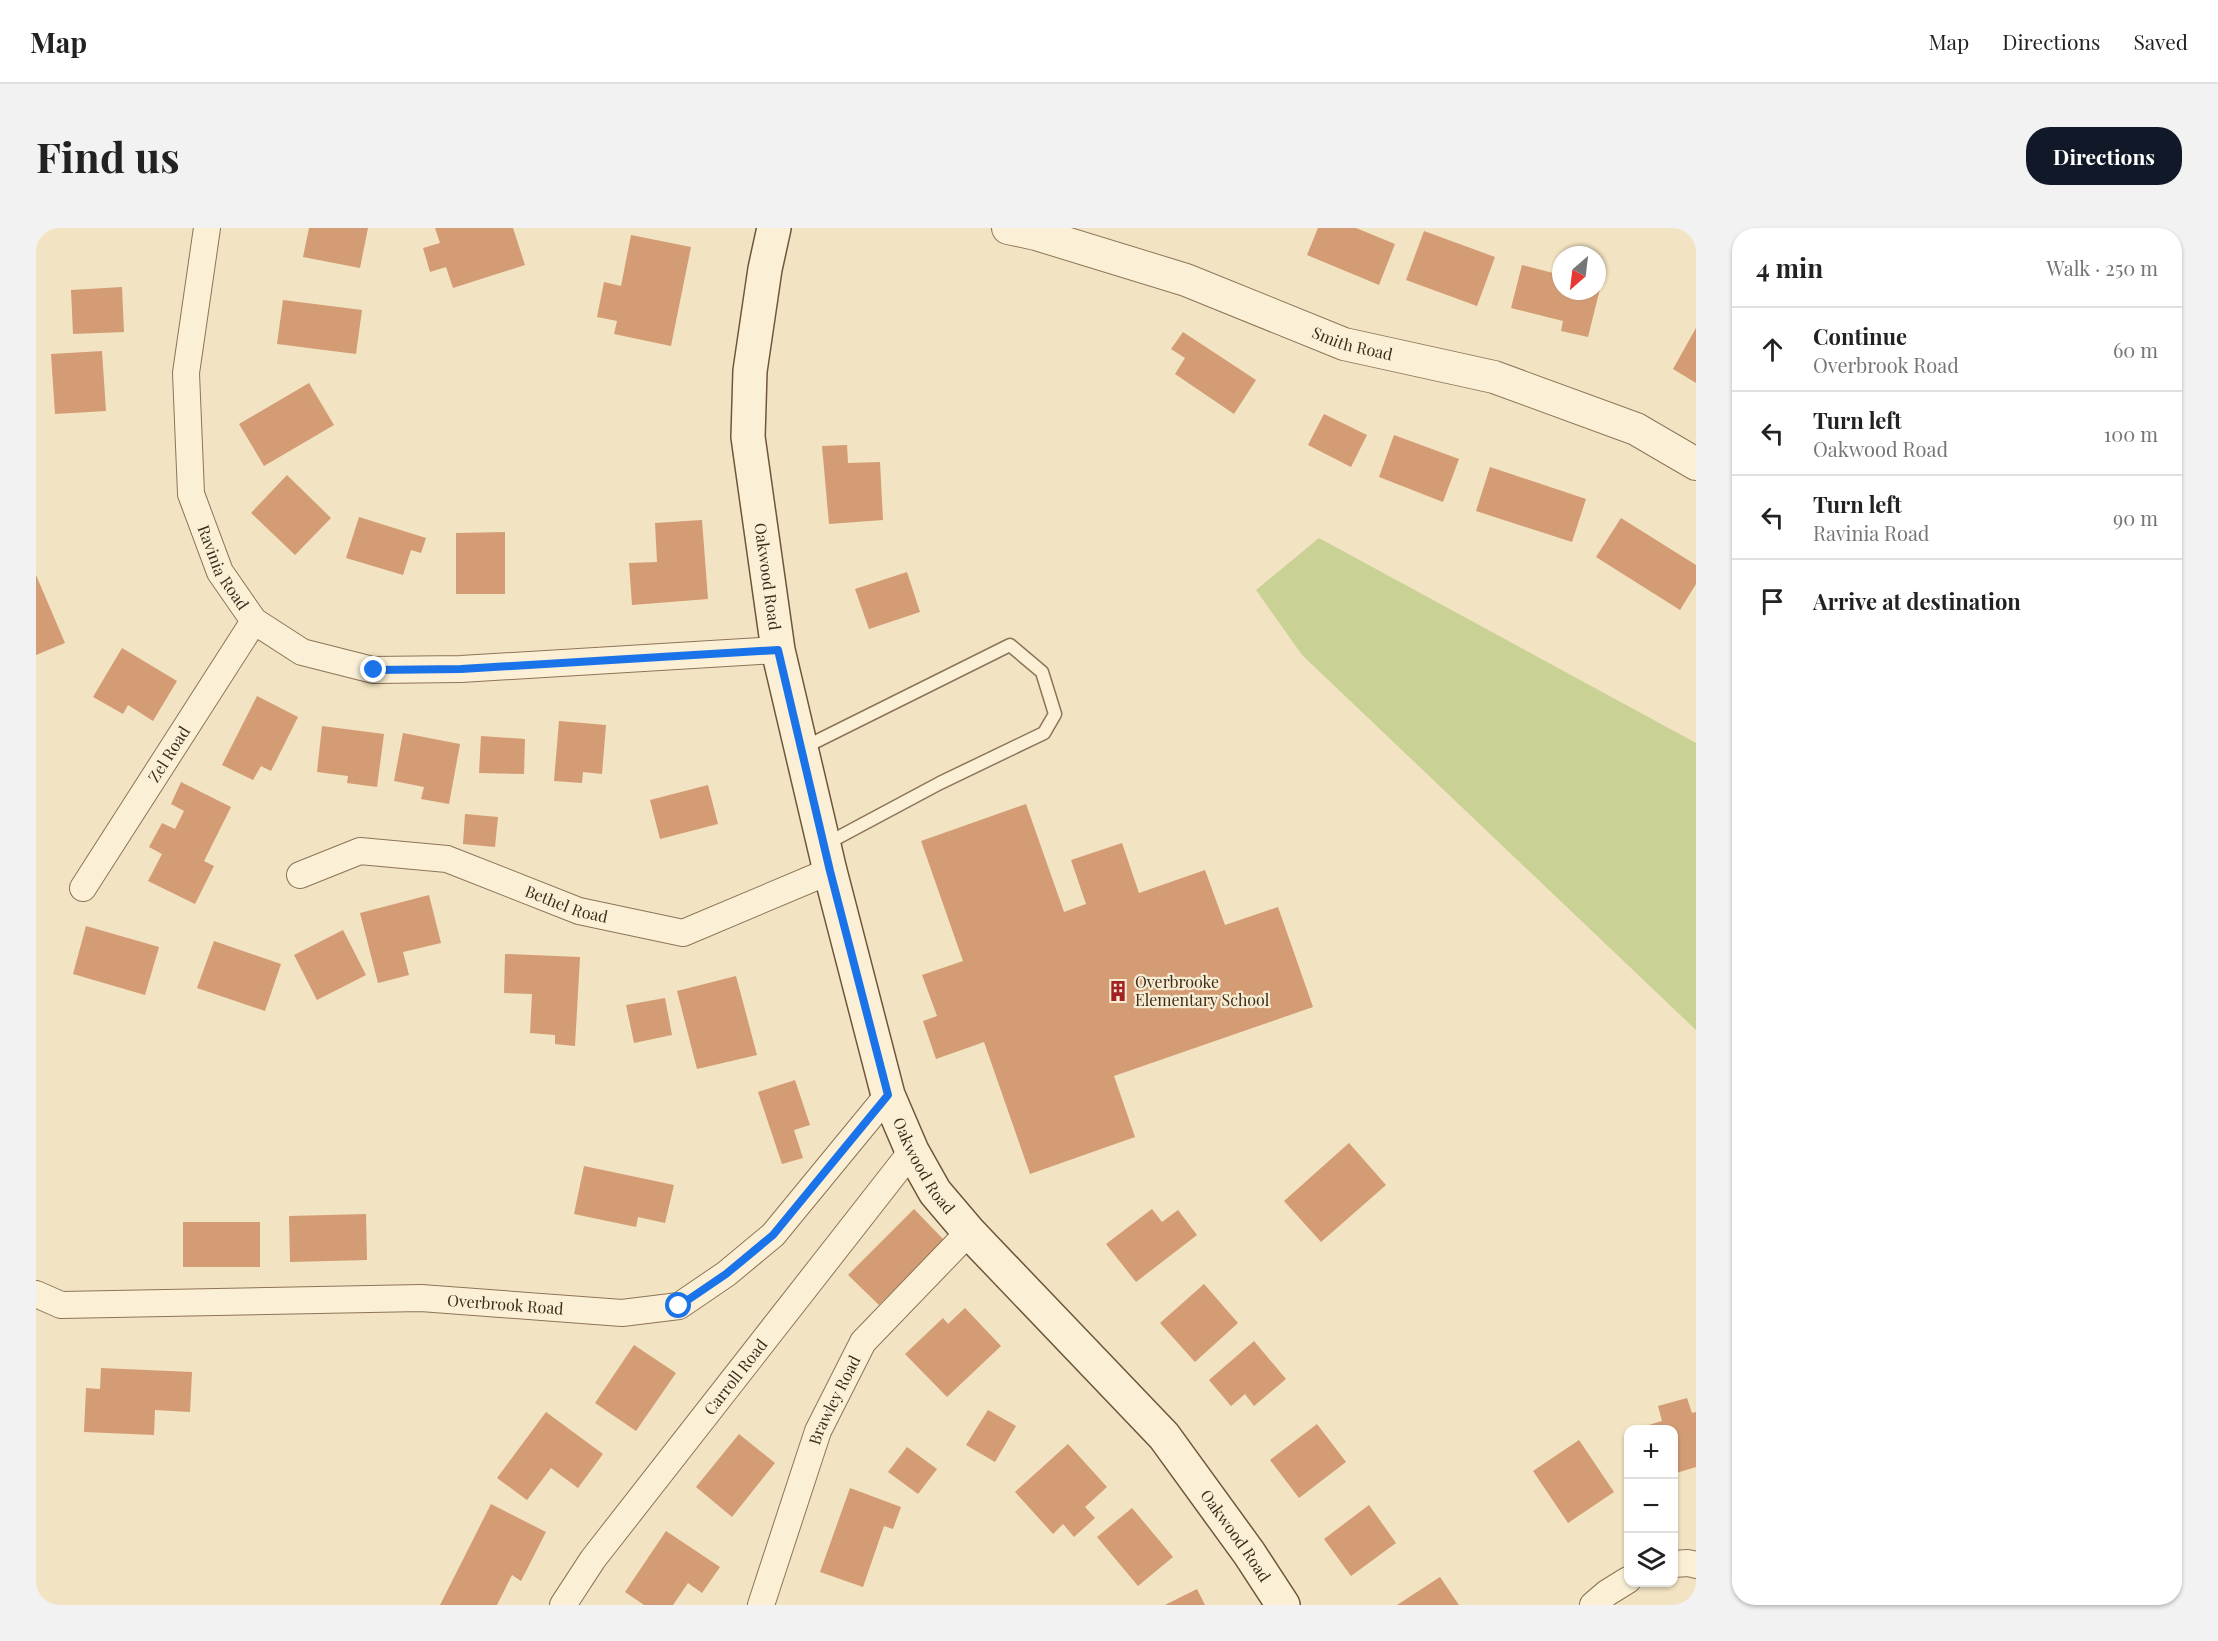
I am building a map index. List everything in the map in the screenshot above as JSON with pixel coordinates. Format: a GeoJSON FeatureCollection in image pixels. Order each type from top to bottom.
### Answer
{"type":"FeatureCollection","features":[{"type":"Feature","properties":{"kind":"main road","name":"Oakwood Road"},"geometry":{"type":"LineString","coordinates":[[774,228],[765,269],[750,371],[748,436],[778,650],[827,858],[888,1095],[912,1151],[935,1192],[969,1232],[1164,1436],[1249,1553],[1283,1605]]}},
{"type":"Feature","properties":{"kind":"street","name":"Ravinia Road"},"geometry":{"type":"LineString","coordinates":[[207,228],[186,373],[191,494],[220,572],[255,621],[302,652],[374,670],[461,669],[778,650]]}},
{"type":"Feature","properties":{"kind":"street","name":"Smith Road"},"geometry":{"type":"LineString","coordinates":[[1008,228],[1036,234],[1186,280],[1344,344],[1494,377],[1636,429],[1696,464]]}},
{"type":"Feature","properties":{"kind":"street","name":"Zel Road"},"geometry":{"type":"LineString","coordinates":[[82,888],[255,621]]}},
{"type":"Feature","properties":{"kind":"street","name":"Bethel Road"},"geometry":{"type":"LineString","coordinates":[[300,875],[360,851],[447,860],[579,911],[683,933],[827,858]]}},
{"type":"Feature","properties":{"kind":"street","name":"Overbrook Road"},"geometry":{"type":"LineString","coordinates":[[36,1294],[61,1305],[421,1298],[622,1313],[679,1306],[726,1274],[773,1235],[888,1095]]}},
{"type":"Feature","properties":{"kind":"street","name":"Carroll Road"},"geometry":{"type":"LineString","coordinates":[[563,1605],[592,1559],[912,1151]]}},
{"type":"Feature","properties":{"kind":"street","name":"Brawley Road"},"geometry":{"type":"LineString","coordinates":[[761,1605],[818,1431],[863,1342],[969,1232]]}},
{"type":"Feature","properties":{"kind":"street"},"geometry":{"type":"LineString","coordinates":[[1678,1564],[1696,1565]]}},
{"type":"Feature","properties":{"kind":"street"},"geometry":{"type":"LineString","coordinates":[[1593,1605],[1606,1593],[1624,1583]]}},
{"type":"Feature","properties":{"kind":"lane"},"geometry":{"type":"LineString","coordinates":[[802,749],[1010,645],[1042,672],[1055,714],[1044,733],[940,783],[827,858]]}},
{"type":"Feature","properties":{"kind":"green space"},"geometry":{"type":"Polygon","coordinates":[[[1319,538],[1696,743],[1696,1030],[1302,655],[1256,590],[1319,538]]]}},
{"type":"Feature","properties":{"kind":"building"},"geometry":{"type":"Polygon","coordinates":[[[309,228],[368,228],[360,268],[303,257],[309,228]]]}},
{"type":"Feature","properties":{"kind":"building"},"geometry":{"type":"Polygon","coordinates":[[[435,228],[513,228],[525,265],[453,288],[446,267],[430,272],[423,248],[440,243],[435,228]]]}},
{"type":"Feature","properties":{"kind":"building"},"geometry":{"type":"Polygon","coordinates":[[[1318,228],[1356,228],[1395,244],[1379,285],[1307,255],[1318,228]]]}},
{"type":"Feature","properties":{"kind":"building"},"geometry":{"type":"Polygon","coordinates":[[[1424,231],[1495,257],[1477,306],[1406,280],[1424,231]]]}},
{"type":"Feature","properties":{"kind":"building"},"geometry":{"type":"Polygon","coordinates":[[[631,235],[691,247],[671,346],[614,334],[617,321],[597,317],[604,282],[621,286],[631,235]]]}},
{"type":"Feature","properties":{"kind":"building"},"geometry":{"type":"Polygon","coordinates":[[[1522,265],[1552,273],[1552,300],[1597,300],[1588,337],[1561,331],[1563,321],[1511,308],[1522,265]]]}},
{"type":"Feature","properties":{"kind":"building"},"geometry":{"type":"Polygon","coordinates":[[[122,287],[124,332],[73,334],[71,290],[122,287]]]}},
{"type":"Feature","properties":{"kind":"building"},"geometry":{"type":"Polygon","coordinates":[[[283,300],[362,310],[356,354],[277,344],[283,300]]]}},
{"type":"Feature","properties":{"kind":"building"},"geometry":{"type":"Polygon","coordinates":[[[1696,328],[1696,383],[1673,369],[1696,328]]]}},
{"type":"Feature","properties":{"kind":"building"},"geometry":{"type":"Polygon","coordinates":[[[1183,332],[1256,380],[1234,414],[1175,374],[1185,358],[1171,349],[1183,332]]]}},
{"type":"Feature","properties":{"kind":"building"},"geometry":{"type":"Polygon","coordinates":[[[102,351],[106,411],[55,414],[51,354],[102,351]]]}},
{"type":"Feature","properties":{"kind":"building"},"geometry":{"type":"Polygon","coordinates":[[[309,383],[334,425],[264,466],[239,424],[309,383]]]}},
{"type":"Feature","properties":{"kind":"building"},"geometry":{"type":"Polygon","coordinates":[[[1324,414],[1367,435],[1351,467],[1308,445],[1324,414]]]}},
{"type":"Feature","properties":{"kind":"building"},"geometry":{"type":"Polygon","coordinates":[[[1394,435],[1459,459],[1443,502],[1379,477],[1394,435]]]}},
{"type":"Feature","properties":{"kind":"building"},"geometry":{"type":"Polygon","coordinates":[[[847,445],[848,463],[880,462],[883,520],[829,524],[822,446],[847,445]]]}},
{"type":"Feature","properties":{"kind":"building"},"geometry":{"type":"Polygon","coordinates":[[[1490,467],[1586,499],[1572,542],[1476,511],[1490,467]]]}},
{"type":"Feature","properties":{"kind":"building"},"geometry":{"type":"Polygon","coordinates":[[[287,475],[331,518],[295,555],[251,513],[287,475]]]}},
{"type":"Feature","properties":{"kind":"building"},"geometry":{"type":"Polygon","coordinates":[[[359,517],[426,538],[421,553],[411,550],[403,575],[346,558],[359,517]]]}},
{"type":"Feature","properties":{"kind":"building"},"geometry":{"type":"Polygon","coordinates":[[[1621,518],[1696,565],[1696,584],[1680,610],[1596,557],[1621,518]]]}},
{"type":"Feature","properties":{"kind":"building"},"geometry":{"type":"Polygon","coordinates":[[[702,520],[708,599],[632,605],[629,563],[657,562],[655,523],[702,520]]]}},
{"type":"Feature","properties":{"kind":"building"},"geometry":{"type":"Polygon","coordinates":[[[505,532],[505,594],[456,594],[456,533],[505,532]]]}},
{"type":"Feature","properties":{"kind":"building"},"geometry":{"type":"Polygon","coordinates":[[[907,572],[920,612],[869,629],[855,589],[907,572]]]}},
{"type":"Feature","properties":{"kind":"building"},"geometry":{"type":"Polygon","coordinates":[[[36,575],[65,643],[36,655],[36,575]]]}},
{"type":"Feature","properties":{"kind":"building"},"geometry":{"type":"Polygon","coordinates":[[[122,648],[177,681],[153,721],[128,705],[123,714],[93,697],[122,648]]]}},
{"type":"Feature","properties":{"kind":"building"},"geometry":{"type":"Polygon","coordinates":[[[257,696],[298,717],[271,771],[261,766],[253,780],[222,765],[257,696]]]}},
{"type":"Feature","properties":{"kind":"building"},"geometry":{"type":"Polygon","coordinates":[[[559,721],[606,725],[602,774],[583,772],[582,783],[554,781],[559,721]]]}},
{"type":"Feature","properties":{"kind":"building"},"geometry":{"type":"Polygon","coordinates":[[[322,726],[384,734],[377,787],[347,783],[348,776],[317,772],[322,726]]]}},
{"type":"Feature","properties":{"kind":"building"},"geometry":{"type":"Polygon","coordinates":[[[403,733],[460,744],[449,804],[421,799],[424,787],[394,781],[403,733]]]}},
{"type":"Feature","properties":{"kind":"building"},"geometry":{"type":"Polygon","coordinates":[[[481,736],[525,739],[524,774],[479,773],[481,736]]]}},
{"type":"Feature","properties":{"kind":"building"},"geometry":{"type":"Polygon","coordinates":[[[181,782],[231,807],[204,861],[214,866],[195,904],[148,881],[162,854],[149,847],[162,823],[175,829],[184,811],[171,804],[181,782]]]}},
{"type":"Feature","properties":{"kind":"building"},"geometry":{"type":"Polygon","coordinates":[[[708,785],[718,824],[660,839],[650,800],[708,785]]]}},
{"type":"Feature","properties":{"kind":"building","name":"Overbrooke Elementary School"},"geometry":{"type":"Polygon","coordinates":[[[1026,804],[1064,912],[1086,904],[1071,860],[1122,843],[1139,893],[1205,870],[1225,925],[1278,907],[1313,1007],[1114,1076],[1135,1137],[1030,1174],[984,1042],[936,1059],[923,1021],[937,1016],[922,975],[963,961],[921,841],[1026,804]]]}},
{"type":"Feature","properties":{"kind":"building"},"geometry":{"type":"Polygon","coordinates":[[[465,814],[498,817],[495,847],[463,844],[465,814]]]}},
{"type":"Feature","properties":{"kind":"building"},"geometry":{"type":"Polygon","coordinates":[[[429,895],[441,943],[403,952],[409,975],[378,983],[360,913],[429,895]]]}},
{"type":"Feature","properties":{"kind":"building"},"geometry":{"type":"Polygon","coordinates":[[[86,926],[159,947],[145,995],[73,974],[86,926]]]}},
{"type":"Feature","properties":{"kind":"building"},"geometry":{"type":"Polygon","coordinates":[[[343,930],[366,975],[317,1000],[294,955],[343,930]]]}},
{"type":"Feature","properties":{"kind":"building"},"geometry":{"type":"Polygon","coordinates":[[[214,941],[281,964],[265,1011],[197,988],[214,941]]]}},
{"type":"Feature","properties":{"kind":"building"},"geometry":{"type":"Polygon","coordinates":[[[505,954],[580,957],[575,1046],[555,1044],[555,1035],[530,1033],[532,994],[504,993],[505,954]]]}},
{"type":"Feature","properties":{"kind":"building"},"geometry":{"type":"Polygon","coordinates":[[[736,976],[757,1055],[697,1069],[677,991],[736,976]]]}},
{"type":"Feature","properties":{"kind":"building"},"geometry":{"type":"Polygon","coordinates":[[[665,998],[672,1035],[634,1043],[626,1005],[665,998]]]}},
{"type":"Feature","properties":{"kind":"building"},"geometry":{"type":"Polygon","coordinates":[[[795,1080],[810,1125],[794,1130],[803,1158],[782,1164],[758,1092],[795,1080]]]}},
{"type":"Feature","properties":{"kind":"building"},"geometry":{"type":"Polygon","coordinates":[[[1349,1143],[1386,1185],[1321,1242],[1284,1201],[1349,1143]]]}},
{"type":"Feature","properties":{"kind":"building"},"geometry":{"type":"Polygon","coordinates":[[[584,1166],[674,1185],[665,1223],[638,1217],[636,1227],[574,1214],[584,1166]]]}},
{"type":"Feature","properties":{"kind":"building"},"geometry":{"type":"Polygon","coordinates":[[[914,1209],[944,1240],[879,1305],[848,1275],[914,1209]]]}},
{"type":"Feature","properties":{"kind":"building"},"geometry":{"type":"Polygon","coordinates":[[[1152,1209],[1162,1222],[1178,1210],[1197,1235],[1136,1282],[1106,1244],[1152,1209]]]}},
{"type":"Feature","properties":{"kind":"building"},"geometry":{"type":"Polygon","coordinates":[[[366,1214],[367,1260],[290,1262],[289,1216],[366,1214]]]}},
{"type":"Feature","properties":{"kind":"building"},"geometry":{"type":"Polygon","coordinates":[[[183,1222],[260,1222],[260,1267],[183,1267],[183,1222]]]}},
{"type":"Feature","properties":{"kind":"building"},"geometry":{"type":"Polygon","coordinates":[[[1204,1284],[1238,1323],[1195,1362],[1160,1323],[1204,1284]]]}},
{"type":"Feature","properties":{"kind":"building"},"geometry":{"type":"Polygon","coordinates":[[[965,1308],[1001,1346],[947,1397],[905,1354],[943,1318],[948,1324],[965,1308]]]}},
{"type":"Feature","properties":{"kind":"building"},"geometry":{"type":"Polygon","coordinates":[[[1254,1341],[1286,1379],[1254,1406],[1245,1394],[1231,1406],[1209,1380],[1254,1341]]]}},
{"type":"Feature","properties":{"kind":"building"},"geometry":{"type":"Polygon","coordinates":[[[634,1345],[676,1373],[636,1431],[595,1403],[634,1345]]]}},
{"type":"Feature","properties":{"kind":"building"},"geometry":{"type":"Polygon","coordinates":[[[101,1368],[192,1372],[190,1412],[155,1410],[154,1435],[84,1432],[86,1388],[100,1389],[101,1368]]]}},
{"type":"Feature","properties":{"kind":"building"},"geometry":{"type":"Polygon","coordinates":[[[1687,1398],[1692,1413],[1696,1412],[1696,1467],[1678,1472],[1678,1425],[1648,1425],[1662,1421],[1658,1406],[1687,1398]]]}},
{"type":"Feature","properties":{"kind":"building"},"geometry":{"type":"Polygon","coordinates":[[[988,1410],[1016,1426],[995,1462],[966,1445],[988,1410]]]}},
{"type":"Feature","properties":{"kind":"building"},"geometry":{"type":"Polygon","coordinates":[[[546,1412],[603,1454],[578,1488],[551,1468],[527,1500],[497,1478],[546,1412]]]}},
{"type":"Feature","properties":{"kind":"building"},"geometry":{"type":"Polygon","coordinates":[[[1317,1424],[1346,1462],[1299,1498],[1270,1460],[1317,1424]]]}},
{"type":"Feature","properties":{"kind":"building"},"geometry":{"type":"Polygon","coordinates":[[[739,1434],[775,1463],[732,1517],[696,1487],[739,1434]]]}},
{"type":"Feature","properties":{"kind":"building"},"geometry":{"type":"Polygon","coordinates":[[[1579,1440],[1614,1492],[1568,1523],[1533,1471],[1579,1440]]]}},
{"type":"Feature","properties":{"kind":"building"},"geometry":{"type":"Polygon","coordinates":[[[1068,1444],[1107,1487],[1085,1507],[1095,1518],[1074,1537],[1063,1524],[1053,1534],[1015,1492],[1068,1444]]]}},
{"type":"Feature","properties":{"kind":"building"},"geometry":{"type":"Polygon","coordinates":[[[907,1447],[937,1469],[918,1494],[888,1472],[907,1447]]]}},
{"type":"Feature","properties":{"kind":"building"},"geometry":{"type":"Polygon","coordinates":[[[850,1488],[901,1507],[893,1529],[884,1526],[863,1587],[820,1572],[850,1488]]]}},
{"type":"Feature","properties":{"kind":"building"},"geometry":{"type":"Polygon","coordinates":[[[491,1504],[546,1532],[521,1581],[512,1575],[497,1605],[440,1605],[491,1504]]]}},
{"type":"Feature","properties":{"kind":"building"},"geometry":{"type":"Polygon","coordinates":[[[1369,1505],[1396,1543],[1351,1576],[1324,1539],[1369,1505]]]}},
{"type":"Feature","properties":{"kind":"building"},"geometry":{"type":"Polygon","coordinates":[[[1132,1508],[1173,1557],[1138,1586],[1097,1537],[1132,1508]]]}},
{"type":"Feature","properties":{"kind":"building"},"geometry":{"type":"Polygon","coordinates":[[[666,1531],[720,1567],[702,1593],[688,1583],[673,1605],[644,1605],[625,1592],[666,1531]]]}},
{"type":"Feature","properties":{"kind":"building"},"geometry":{"type":"Polygon","coordinates":[[[1440,1577],[1459,1605],[1397,1605],[1440,1577]]]}},
{"type":"Feature","properties":{"kind":"building"},"geometry":{"type":"Polygon","coordinates":[[[1197,1589],[1205,1605],[1165,1605],[1197,1589]]]}},
{"type":"Feature","properties":{"kind":"place","name":"Overbrooke Elementary School"},"geometry":{"type":"Point","coordinates":[1118,991]}},
{"type":"Feature","properties":{"kind":"route"},"geometry":{"type":"LineString","coordinates":[[374,670],[461,669],[778,650],[830,871],[888,1095],[773,1235],[726,1274],[679,1306]]}}]}
